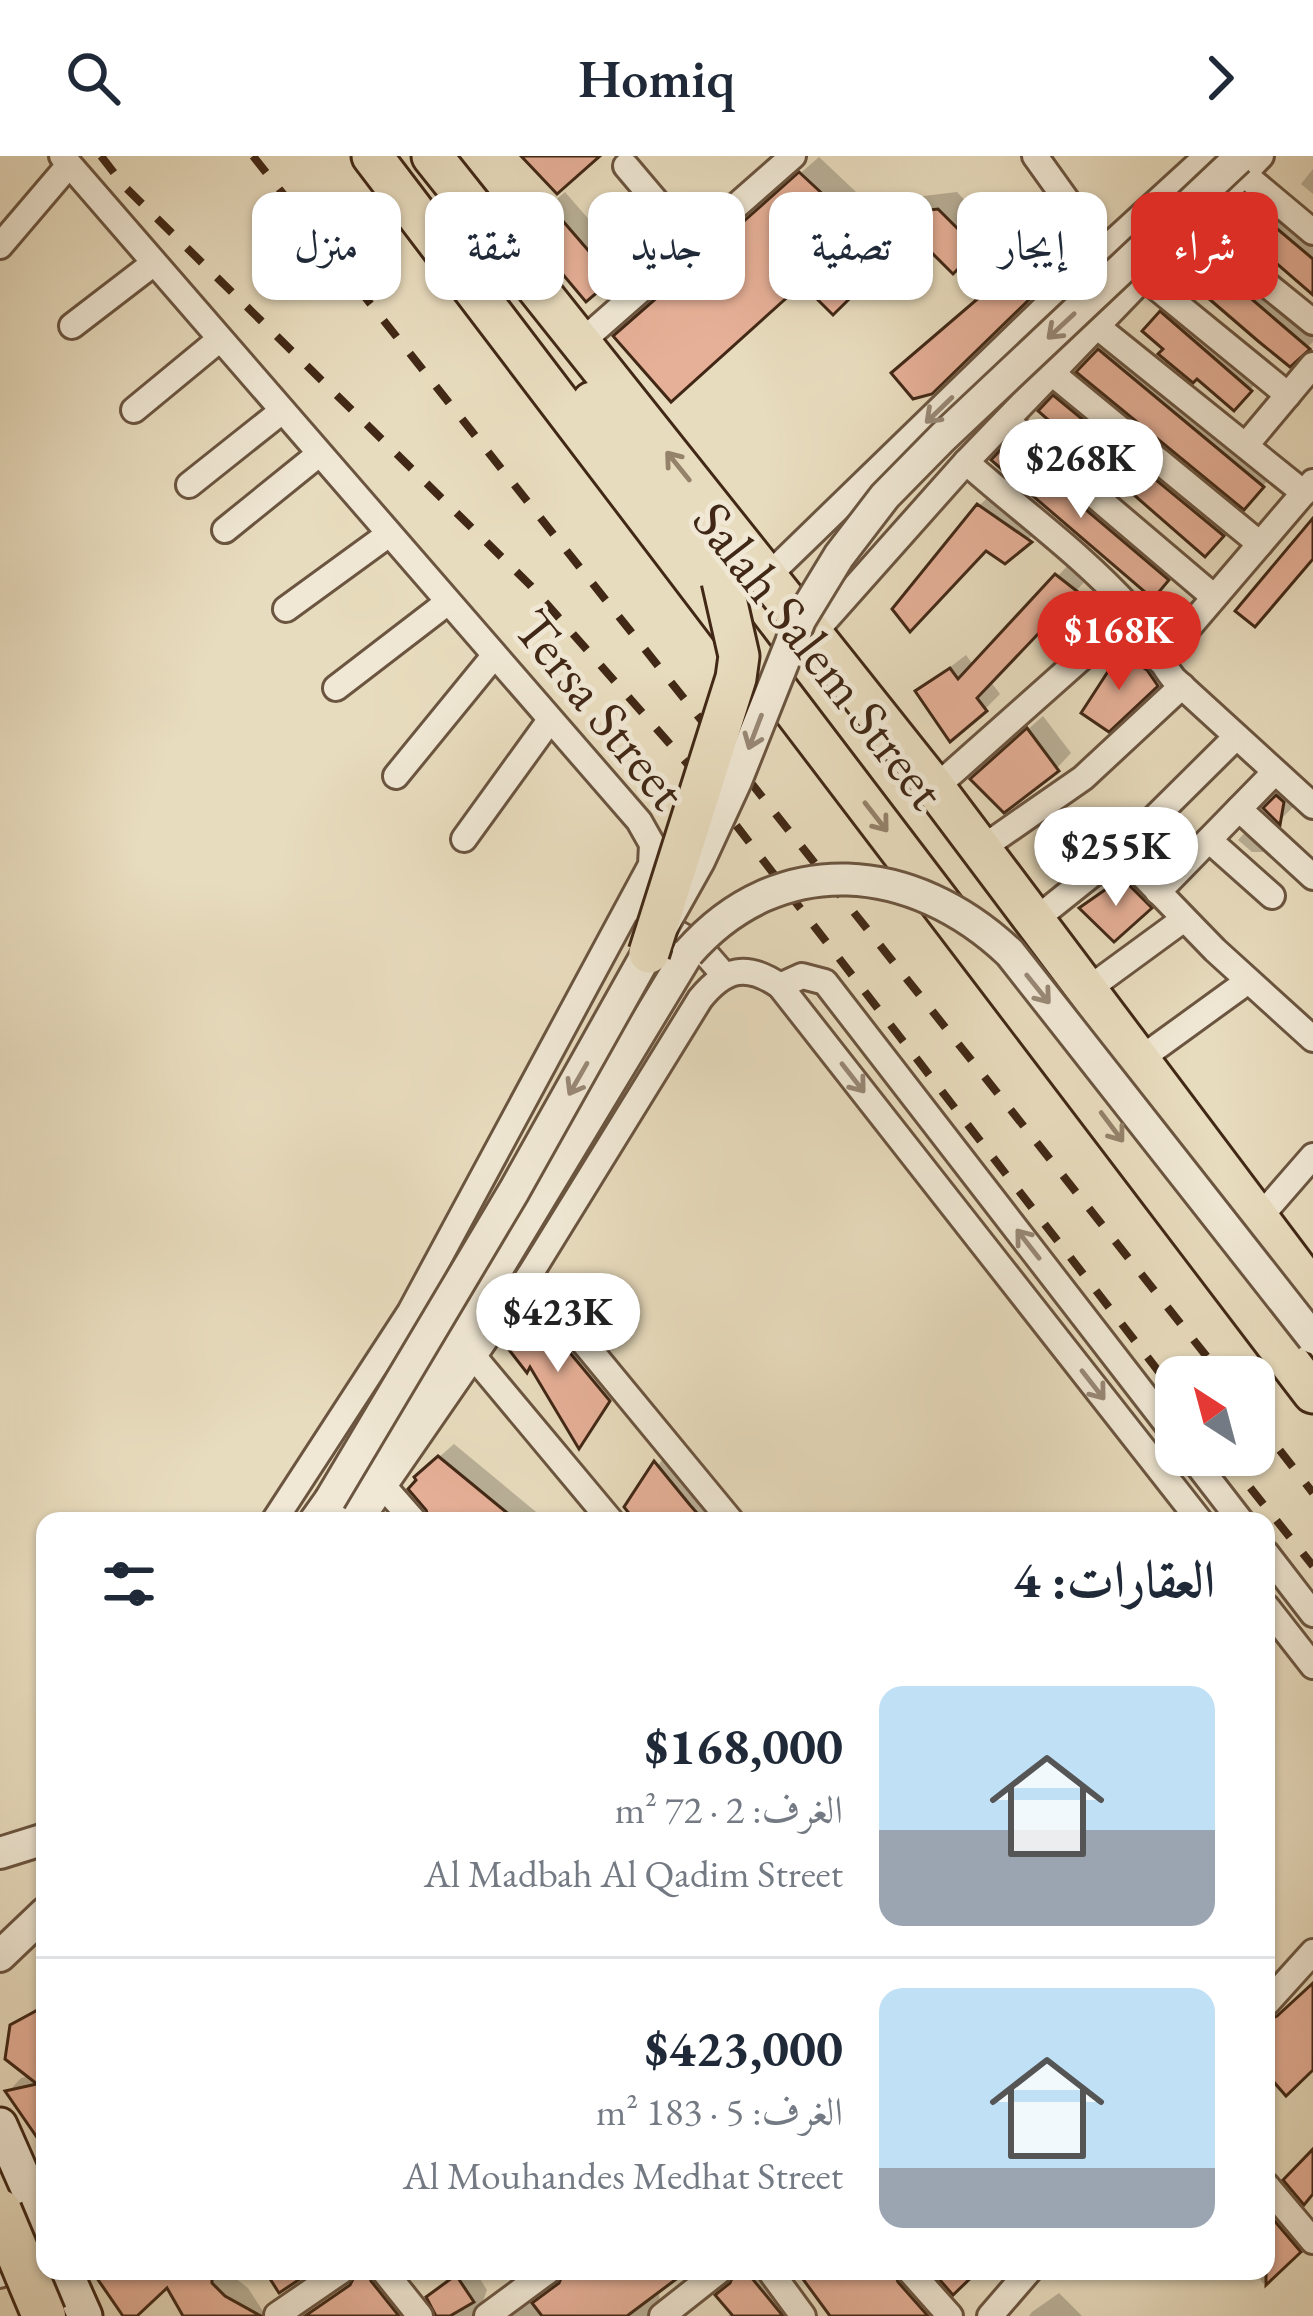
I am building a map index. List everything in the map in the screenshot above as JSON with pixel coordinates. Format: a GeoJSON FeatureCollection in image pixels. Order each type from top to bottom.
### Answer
{"type":"FeatureCollection","features":[{"type":"Feature","properties":{"kind":"highway","name":"Salah Salem Street"},"geometry":{"type":"LineString","coordinates":[[372,156],[1313,1393]]}},
{"type":"Feature","properties":{"kind":"highway"},"geometry":{"type":"LineString","coordinates":[[401,156],[689,529],[722,581],[739,656],[736,678],[668,953]]}},
{"type":"Feature","properties":{"kind":"highway","name":"Salah Salem Street"},"geometry":{"type":"LineString","coordinates":[[432,156],[935,788],[1313,1291]]}},
{"type":"Feature","properties":{"kind":"highway"},"geometry":{"type":"LineString","coordinates":[[912,864],[980,848],[976,866],[949,889],[944,907]]}},
{"type":"Feature","properties":{"kind":"highway"},"geometry":{"type":"LineString","coordinates":[[0,2212],[44,2316]]}},
{"type":"Feature","properties":{"kind":"main road"},"geometry":{"type":"LineString","coordinates":[[0,2125],[36,2207]]}},
{"type":"Feature","properties":{"kind":"main road"},"geometry":{"type":"LineString","coordinates":[[68,2280],[85,2316]]}},
{"type":"Feature","properties":{"kind":"street"},"geometry":{"type":"LineString","coordinates":[[745,198],[793,156]]}},
{"type":"Feature","properties":{"kind":"street"},"geometry":{"type":"LineString","coordinates":[[1035,156],[1061,192]]}},
{"type":"Feature","properties":{"kind":"street"},"geometry":{"type":"LineString","coordinates":[[0,246],[66,160]]}},
{"type":"Feature","properties":{"kind":"street","name":"Tersa Street"},"geometry":{"type":"LineString","coordinates":[[66,160],[639,820],[652,844],[652,865],[410,1312],[280,1512]]}},
{"type":"Feature","properties":{"kind":"street"},"geometry":{"type":"LineString","coordinates":[[1107,248],[1238,160]]}},
{"type":"Feature","properties":{"kind":"street"},"geometry":{"type":"LineString","coordinates":[[1218,192],[1238,160]]}},
{"type":"Feature","properties":{"kind":"street"},"geometry":{"type":"LineString","coordinates":[[1238,160],[1313,232]]}},
{"type":"Feature","properties":{"kind":"street"},"geometry":{"type":"LineString","coordinates":[[331,1512],[514,1191],[668,953],[699,862],[800,620],[839,556],[885,496],[943,438],[1238,160]]}},
{"type":"Feature","properties":{"kind":"street"},"geometry":{"type":"LineString","coordinates":[[626,166],[648,192]]}},
{"type":"Feature","properties":{"kind":"street"},"geometry":{"type":"LineString","coordinates":[[72,326],[154,263]]}},
{"type":"Feature","properties":{"kind":"street"},"geometry":{"type":"LineString","coordinates":[[1278,293],[1313,322]]}},
{"type":"Feature","properties":{"kind":"street"},"geometry":{"type":"LineString","coordinates":[[813,634],[966,462],[1131,294]]}},
{"type":"Feature","properties":{"kind":"street"},"geometry":{"type":"LineString","coordinates":[[579,344],[629,300]]}},
{"type":"Feature","properties":{"kind":"street"},"geometry":{"type":"LineString","coordinates":[[767,577],[1052,300]]}},
{"type":"Feature","properties":{"kind":"street"},"geometry":{"type":"LineString","coordinates":[[1171,300],[1288,395]]}},
{"type":"Feature","properties":{"kind":"street"},"geometry":{"type":"LineString","coordinates":[[1099,328],[1246,445],[1309,488],[1160,661]]}},
{"type":"Feature","properties":{"kind":"street"},"geometry":{"type":"LineString","coordinates":[[134,410],[220,338]]}},
{"type":"Feature","properties":{"kind":"street"},"geometry":{"type":"LineString","coordinates":[[1246,445],[1313,364]]}},
{"type":"Feature","properties":{"kind":"street"},"geometry":{"type":"LineString","coordinates":[[1053,374],[1260,544]]}},
{"type":"Feature","properties":{"kind":"street"},"geometry":{"type":"LineString","coordinates":[[189,485],[282,411]]}},
{"type":"Feature","properties":{"kind":"street"},"geometry":{"type":"LineString","coordinates":[[1007,422],[1214,597]]}},
{"type":"Feature","properties":{"kind":"street"},"geometry":{"type":"LineString","coordinates":[[225,530],[319,454]]}},
{"type":"Feature","properties":{"kind":"street"},"geometry":{"type":"LineString","coordinates":[[966,462],[1133,612],[1160,661],[1182,686],[1313,806]]}},
{"type":"Feature","properties":{"kind":"street"},"geometry":{"type":"LineString","coordinates":[[286,609],[389,534]]}},
{"type":"Feature","properties":{"kind":"street"},"geometry":{"type":"LineString","coordinates":[[336,688],[448,602]]}},
{"type":"Feature","properties":{"kind":"street"},"geometry":{"type":"LineString","coordinates":[[935,788],[1133,612]]}},
{"type":"Feature","properties":{"kind":"street"},"geometry":{"type":"LineString","coordinates":[[396,776],[494,656]]}},
{"type":"Feature","properties":{"kind":"street"},"geometry":{"type":"LineString","coordinates":[[980,848],[1083,778],[1182,686]]}},
{"type":"Feature","properties":{"kind":"street"},"geometry":{"type":"LineString","coordinates":[[464,839],[550,720]]}},
{"type":"Feature","properties":{"kind":"street"},"geometry":{"type":"LineString","coordinates":[[1035,920],[1120,852],[1236,736]]}},
{"type":"Feature","properties":{"kind":"street"},"geometry":{"type":"LineString","coordinates":[[1158,892],[1275,772]]}},
{"type":"Feature","properties":{"kind":"street"},"geometry":{"type":"LineString","coordinates":[[1239,809],[1313,877]]}},
{"type":"Feature","properties":{"kind":"street"},"geometry":{"type":"LineString","coordinates":[[1209,840],[1272,896]]}},
{"type":"Feature","properties":{"kind":"street"},"geometry":{"type":"LineString","coordinates":[[1120,852],[1313,1039]]}},
{"type":"Feature","properties":{"kind":"street"},"geometry":{"type":"LineString","coordinates":[[668,953],[760,897],[815,881],[863,879],[893,884],[926,894],[969,919],[1010,953],[1313,1338]]}},
{"type":"Feature","properties":{"kind":"street"},"geometry":{"type":"LineString","coordinates":[[629,907],[698,945],[725,976]]}},
{"type":"Feature","properties":{"kind":"street"},"geometry":{"type":"LineString","coordinates":[[1087,990],[1184,919]]}},
{"type":"Feature","properties":{"kind":"street"},"geometry":{"type":"LineString","coordinates":[[367,1512],[529,1276],[700,999],[725,976],[760,971],[780,986],[1193,1512]]}},
{"type":"Feature","properties":{"kind":"street"},"geometry":{"type":"LineString","coordinates":[[780,986],[802,976],[825,982],[1155,1409]]}},
{"type":"Feature","properties":{"kind":"street"},"geometry":{"type":"LineString","coordinates":[[1139,1060],[1248,981]]}},
{"type":"Feature","properties":{"kind":"street"},"geometry":{"type":"LineString","coordinates":[[1259,1219],[1313,1156]]}},
{"type":"Feature","properties":{"kind":"street"},"geometry":{"type":"LineString","coordinates":[[529,1276],[724,1512]]}},
{"type":"Feature","properties":{"kind":"street"},"geometry":{"type":"LineString","coordinates":[[474,1357],[603,1512]]}},
{"type":"Feature","properties":{"kind":"street"},"geometry":{"type":"LineString","coordinates":[[1206,1476],[1234,1512]]}},
{"type":"Feature","properties":{"kind":"street"},"geometry":{"type":"LineString","coordinates":[[385,1488],[406,1512]]}},
{"type":"Feature","properties":{"kind":"street"},"geometry":{"type":"LineString","coordinates":[[1275,1565],[1313,1614]]}},
{"type":"Feature","properties":{"kind":"street"},"geometry":{"type":"LineString","coordinates":[[1275,1617],[1313,1666]]}},
{"type":"Feature","properties":{"kind":"street"},"geometry":{"type":"LineString","coordinates":[[0,1853],[36,1842]]}},
{"type":"Feature","properties":{"kind":"street"},"geometry":{"type":"LineString","coordinates":[[0,1956],[36,1922]]}},
{"type":"Feature","properties":{"kind":"street"},"geometry":{"type":"LineString","coordinates":[[1275,1996],[1309,1965]]}},
{"type":"Feature","properties":{"kind":"street"},"geometry":{"type":"LineString","coordinates":[[1275,2197],[1313,2241]]}},
{"type":"Feature","properties":{"kind":"street"},"geometry":{"type":"LineString","coordinates":[[0,2275],[36,2258]]}},
{"type":"Feature","properties":{"kind":"street"},"geometry":{"type":"LineString","coordinates":[[277,2315],[327,2280]]}},
{"type":"Feature","properties":{"kind":"street"},"geometry":{"type":"LineString","coordinates":[[394,2280],[420,2316]]}},
{"type":"Feature","properties":{"kind":"street"},"geometry":{"type":"LineString","coordinates":[[488,2316],[536,2280]]}},
{"type":"Feature","properties":{"kind":"street"},"geometry":{"type":"LineString","coordinates":[[662,2316],[707,2280]]}},
{"type":"Feature","properties":{"kind":"street"},"geometry":{"type":"LineString","coordinates":[[777,2280],[803,2316]]}},
{"type":"Feature","properties":{"kind":"street"},"geometry":{"type":"LineString","coordinates":[[918,2280],[950,2316]]}},
{"type":"Feature","properties":{"kind":"street"},"geometry":{"type":"LineString","coordinates":[[993,2315],[1022,2280]]}},
{"type":"Feature","properties":{"kind":"building"},"geometry":{"type":"Polygon","coordinates":[[[521,156],[600,156],[559,192],[521,156]]]}},
{"type":"Feature","properties":{"kind":"building"},"geometry":{"type":"Polygon","coordinates":[[[799,172],[821,192],[777,192],[799,172]]]}},
{"type":"Feature","properties":{"kind":"building"},"geometry":{"type":"Polygon","coordinates":[[[769,199],[769,300],[784,300],[671,402],[613,336],[654,300],[745,300],[745,220],[769,199]]]}},
{"type":"Feature","properties":{"kind":"building"},"geometry":{"type":"Polygon","coordinates":[[[933,210],[957,228],[957,270],[953,274],[933,254],[933,210]]]}},
{"type":"Feature","properties":{"kind":"building"},"geometry":{"type":"Polygon","coordinates":[[[564,222],[588,250],[586,302],[564,276],[564,222]]]}},
{"type":"Feature","properties":{"kind":"building"},"geometry":{"type":"Polygon","coordinates":[[[1278,229],[1313,259],[1313,295],[1278,265],[1278,229]]]}},
{"type":"Feature","properties":{"kind":"building"},"geometry":{"type":"Polygon","coordinates":[[[818,300],[848,300],[833,315],[818,300]]]}},
{"type":"Feature","properties":{"kind":"building"},"geometry":{"type":"Polygon","coordinates":[[[976,300],[1029,300],[932,394],[913,399],[891,373],[976,300]]]}},
{"type":"Feature","properties":{"kind":"building"},"geometry":{"type":"Polygon","coordinates":[[[1210,300],[1253,300],[1310,349],[1290,367],[1210,300]]]}},
{"type":"Feature","properties":{"kind":"building"},"geometry":{"type":"Polygon","coordinates":[[[1160,311],[1252,391],[1234,411],[1158,354],[1163,349],[1142,331],[1160,311]]]}},
{"type":"Feature","properties":{"kind":"building"},"geometry":{"type":"Polygon","coordinates":[[[1098,349],[1264,487],[1244,510],[1076,372],[1098,349]]]}},
{"type":"Feature","properties":{"kind":"building"},"geometry":{"type":"Polygon","coordinates":[[[1053,395],[1224,536],[1205,557],[1038,411],[1053,395]]]}},
{"type":"Feature","properties":{"kind":"building"},"geometry":{"type":"Polygon","coordinates":[[[1007,443],[1169,580],[1153,599],[991,460],[1007,443]]]}},
{"type":"Feature","properties":{"kind":"building"},"geometry":{"type":"Polygon","coordinates":[[[977,504],[1032,542],[1005,564],[986,551],[910,632],[892,609],[977,504]]]}},
{"type":"Feature","properties":{"kind":"building"},"geometry":{"type":"Polygon","coordinates":[[[1313,518],[1313,559],[1255,627],[1235,611],[1313,518]]]}},
{"type":"Feature","properties":{"kind":"building"},"geometry":{"type":"Polygon","coordinates":[[[1055,574],[1078,592],[977,698],[987,711],[950,742],[915,691],[950,668],[958,679],[1055,574]]]}},
{"type":"Feature","properties":{"kind":"building"},"geometry":{"type":"Polygon","coordinates":[[[1120,653],[1147,670],[1158,686],[1109,732],[1081,713],[1120,653]]]}},
{"type":"Feature","properties":{"kind":"building"},"geometry":{"type":"Polygon","coordinates":[[[1027,728],[1059,771],[1004,813],[970,779],[1027,728]]]}},
{"type":"Feature","properties":{"kind":"building"},"geometry":{"type":"Polygon","coordinates":[[[1276,795],[1284,802],[1280,825],[1263,808],[1276,795]]]}},
{"type":"Feature","properties":{"kind":"building"},"geometry":{"type":"Polygon","coordinates":[[[1122,878],[1152,908],[1114,942],[1079,908],[1122,878]]]}},
{"type":"Feature","properties":{"kind":"building"},"geometry":{"type":"Polygon","coordinates":[[[532,1307],[610,1401],[579,1449],[530,1367],[527,1373],[503,1342],[532,1307]]]}},
{"type":"Feature","properties":{"kind":"building"},"geometry":{"type":"Polygon","coordinates":[[[438,1456],[506,1512],[427,1512],[408,1489],[414,1477],[438,1456]]]}},
{"type":"Feature","properties":{"kind":"building"},"geometry":{"type":"Polygon","coordinates":[[[654,1461],[696,1512],[628,1512],[624,1507],[654,1461]]]}},
{"type":"Feature","properties":{"kind":"building"},"geometry":{"type":"Polygon","coordinates":[[[1313,1983],[1313,2070],[1286,2096],[1275,2083],[1277,2016],[1313,1983]]]}},
{"type":"Feature","properties":{"kind":"building"},"geometry":{"type":"Polygon","coordinates":[[[36,2011],[36,2083],[5,2059],[10,2025],[36,2011]]]}},
{"type":"Feature","properties":{"kind":"building"},"geometry":{"type":"Polygon","coordinates":[[[36,2084],[36,2136],[5,2091],[36,2084]]]}},
{"type":"Feature","properties":{"kind":"building"},"geometry":{"type":"Polygon","coordinates":[[[1313,2149],[1313,2194],[1304,2205],[1283,2180],[1313,2149]]]}},
{"type":"Feature","properties":{"kind":"building"},"geometry":{"type":"Polygon","coordinates":[[[1275,2222],[1301,2252],[1275,2277],[1275,2222]]]}},
{"type":"Feature","properties":{"kind":"building"},"geometry":{"type":"Polygon","coordinates":[[[98,2280],[212,2280],[225,2296],[261,2316],[183,2316],[167,2288],[137,2316],[123,2316],[98,2280]]]}},
{"type":"Feature","properties":{"kind":"building"},"geometry":{"type":"Polygon","coordinates":[[[271,2280],[298,2280],[279,2293],[271,2280]]]}},
{"type":"Feature","properties":{"kind":"building"},"geometry":{"type":"Polygon","coordinates":[[[352,2280],[371,2280],[399,2316],[305,2316],[352,2280]]]}},
{"type":"Feature","properties":{"kind":"building"},"geometry":{"type":"Polygon","coordinates":[[[449,2280],[459,2280],[474,2302],[450,2316],[436,2316],[426,2297],[449,2280]]]}},
{"type":"Feature","properties":{"kind":"building"},"geometry":{"type":"Polygon","coordinates":[[[675,2280],[627,2316],[542,2316],[532,2303],[559,2283],[675,2280]]]}},
{"type":"Feature","properties":{"kind":"building"},"geometry":{"type":"Polygon","coordinates":[[[753,2280],[783,2316],[733,2316],[715,2295],[730,2283],[753,2280]]]}},
{"type":"Feature","properties":{"kind":"building"},"geometry":{"type":"Polygon","coordinates":[[[804,2280],[897,2280],[928,2316],[830,2316],[804,2280]]]}},
{"type":"Feature","properties":{"kind":"building"},"geometry":{"type":"Polygon","coordinates":[[[940,2280],[969,2280],[953,2295],[940,2280]]]}},
{"type":"Feature","properties":{"kind":"railway"},"geometry":{"type":"LineString","coordinates":[[101,156],[125,187],[530,585],[698,776],[1155,1367]]}},
{"type":"Feature","properties":{"kind":"railway"},"geometry":{"type":"LineString","coordinates":[[253,156],[1206,1356]]}},
{"type":"Feature","properties":{"kind":"railway"},"geometry":{"type":"LineString","coordinates":[[1275,1444],[1313,1493]]}},
{"type":"Feature","properties":{"kind":"railway"},"geometry":{"type":"LineString","coordinates":[[1241,1476],[1270,1512]]}},
{"type":"Feature","properties":{"kind":"railway"},"geometry":{"type":"LineString","coordinates":[[1275,1519],[1313,1566]]}}]}
